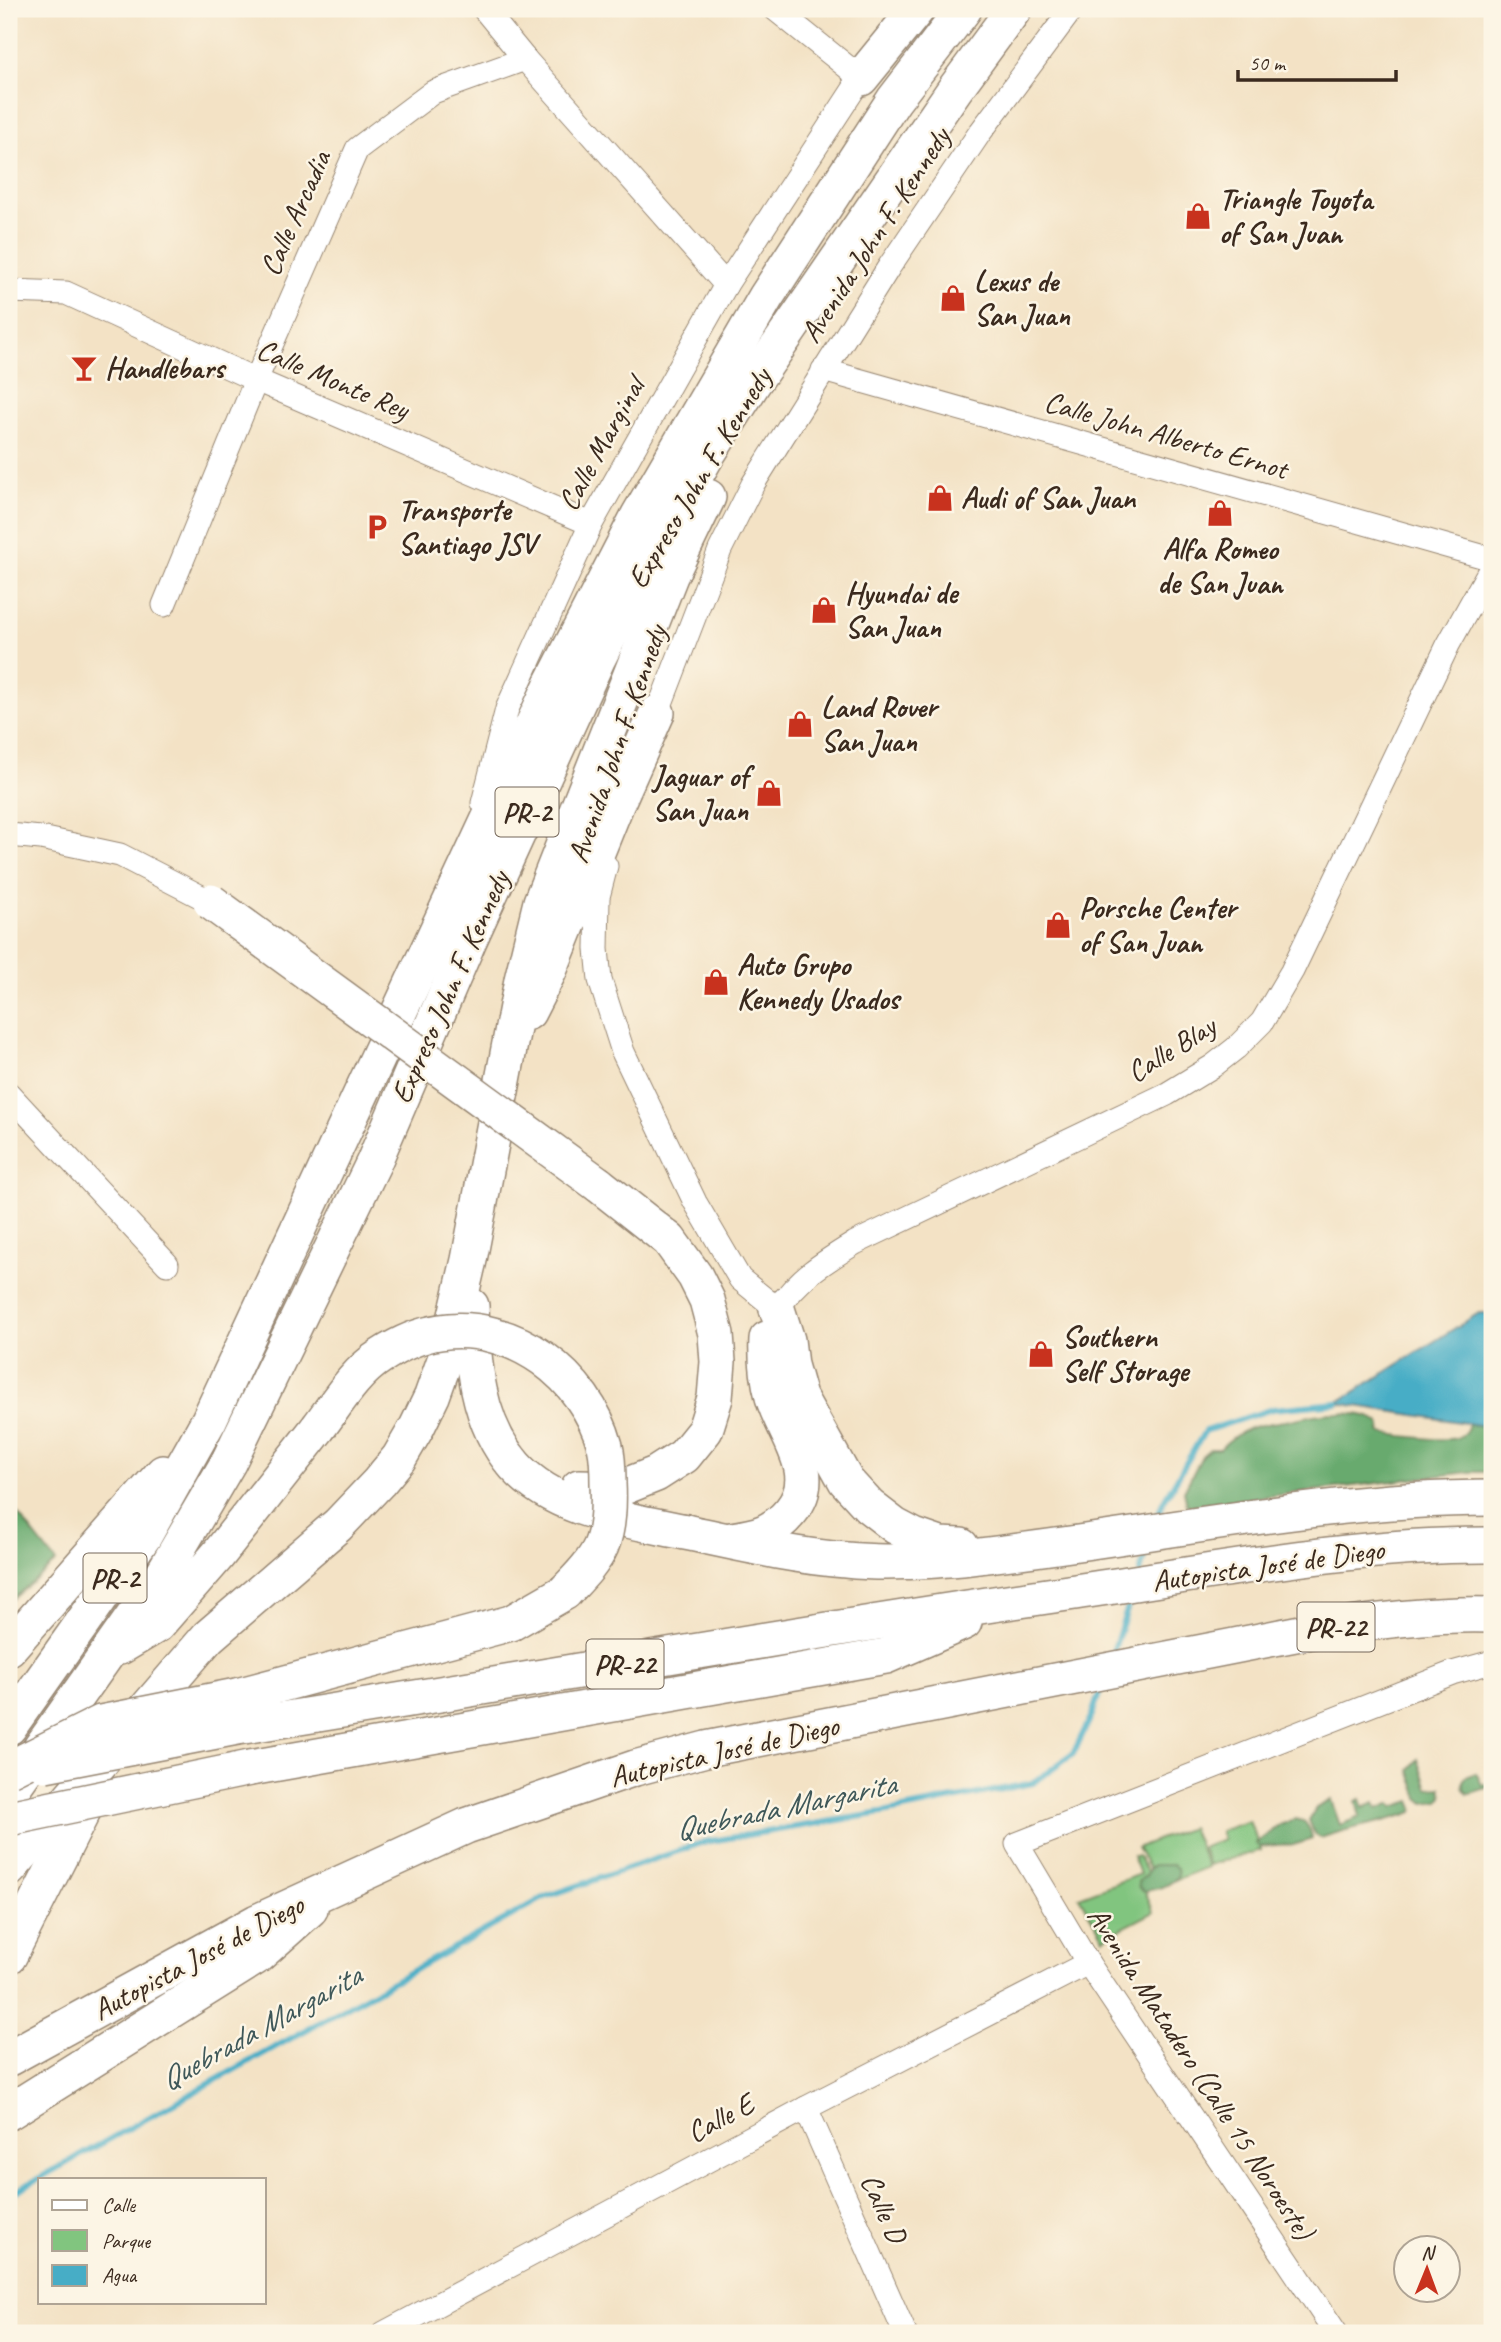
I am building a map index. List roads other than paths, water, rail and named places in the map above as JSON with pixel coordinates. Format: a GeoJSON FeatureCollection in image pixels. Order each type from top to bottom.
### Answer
{"type":"FeatureCollection","features":[{"type":"Feature","properties":{"kind":"highway"},"geometry":{"type":"LineString","coordinates":[[861,78],[917,9]]}},
{"type":"Feature","properties":{"kind":"highway","name":"Expreso John F. Kennedy"},"geometry":{"type":"LineString","coordinates":[[9,1727],[144,1536],[209,1420],[552,684],[639,514],[766,297],[894,100],[964,9]]}},
{"type":"Feature","properties":{"kind":"highway","name":"Expreso John F. Kennedy"},"geometry":{"type":"LineString","coordinates":[[9,1793],[160,1579],[228,1463],[374,1162],[469,940],[598,658],[644,567],[707,454],[955,89],[1014,9]]}},
{"type":"Feature","properties":{"kind":"highway"},"geometry":{"type":"LineString","coordinates":[[9,1869],[208,1637],[338,1525],[399,1458],[427,1406],[447,1354],[469,1260],[508,1049],[541,902],[670,576],[708,496],[707,454]]}},
{"type":"Feature","properties":{"kind":"highway"},"geometry":{"type":"LineString","coordinates":[[508,1049],[549,971],[657,713]]}},
{"type":"Feature","properties":{"kind":"highway"},"geometry":{"type":"LineString","coordinates":[[211,902],[598,1184],[669,1240],[695,1276],[707,1300],[716,1334],[718,1362],[715,1398],[705,1430],[684,1456],[656,1474],[621,1488],[587,1489],[559,1482],[526,1464],[493,1431]]}},
{"type":"Feature","properties":{"kind":"highway"},"geometry":{"type":"LineString","coordinates":[[469,1260],[473,1360],[481,1402],[493,1431],[513,1463],[528,1479],[553,1495],[580,1506],[631,1520],[775,1552],[848,1561],[886,1561],[962,1558],[1215,1522],[1396,1501],[1492,1499]]}},
{"type":"Feature","properties":{"kind":"highway"},"geometry":{"type":"LineString","coordinates":[[726,1541],[762,1535],[781,1523],[796,1505],[803,1490],[802,1466],[774,1399],[767,1371],[766,1339],[777,1309]]}},
{"type":"Feature","properties":{"kind":"highway"},"geometry":{"type":"LineString","coordinates":[[777,1309],[787,1340],[790,1365],[799,1397],[846,1481],[869,1506],[895,1526],[940,1545],[987,1548],[1064,1545]]}},
{"type":"Feature","properties":{"kind":"highway"},"geometry":{"type":"LineString","coordinates":[[107,1654],[157,1625],[218,1555],[356,1377],[380,1357],[419,1337],[440,1332],[466,1331],[490,1334],[530,1350],[552,1364],[590,1408],[605,1446],[609,1499],[601,1546],[586,1570],[565,1592],[511,1623],[237,1712]]}},
{"type":"Feature","properties":{"kind":"highway"},"geometry":{"type":"LineString","coordinates":[[9,1648],[209,1420]]}},
{"type":"Feature","properties":{"kind":"highway","name":"Autopista José de Diego"},"geometry":{"type":"LineString","coordinates":[[9,1770],[237,1712],[1289,1559],[1382,1549],[1492,1545]]}},
{"type":"Feature","properties":{"kind":"highway"},"geometry":{"type":"LineString","coordinates":[[9,1818],[250,1768],[886,1656],[1013,1601]]}},
{"type":"Feature","properties":{"kind":"highway","name":"Autopista José de Diego"},"geometry":{"type":"LineString","coordinates":[[9,2059],[257,1922],[339,1883],[466,1826],[635,1768],[706,1749],[1321,1629],[1413,1617],[1492,1615]]}},
{"type":"Feature","properties":{"kind":"highway"},"geometry":{"type":"LineString","coordinates":[[9,1956],[120,1739]]}},
{"type":"Feature","properties":{"kind":"highway"},"geometry":{"type":"LineString","coordinates":[[9,2112],[256,1957],[339,1883]]}},
{"type":"Feature","properties":{"kind":"street"},"geometry":{"type":"LineString","coordinates":[[484,9],[525,59],[726,285]]}},
{"type":"Feature","properties":{"kind":"street"},"geometry":{"type":"LineString","coordinates":[[775,9],[861,78]]}},
{"type":"Feature","properties":{"kind":"street","name":"Avenida John F. Kennedy"},"geometry":{"type":"LineString","coordinates":[[777,1309],[740,1279],[695,1202],[624,1052],[600,980],[597,949],[598,897],[615,829],[657,713],[720,550],[753,484],[823,370],[964,157],[1072,9]]}},
{"type":"Feature","properties":{"kind":"street","name":"Calle Arcadia"},"geometry":{"type":"LineString","coordinates":[[164,605],[256,380],[357,149],[433,92],[525,59]]}},
{"type":"Feature","properties":{"kind":"street","name":"Calle Marginal"},"geometry":{"type":"LineString","coordinates":[[465,873],[507,709],[591,524],[726,285],[861,78]]}},
{"type":"Feature","properties":{"kind":"street","name":"Calle Monte Rey"},"geometry":{"type":"LineString","coordinates":[[9,291],[66,293],[256,380],[591,524]]}},
{"type":"Feature","properties":{"kind":"street","name":"Calle John Alberto Ernot"},"geometry":{"type":"LineString","coordinates":[[823,370],[1492,559]]}},
{"type":"Feature","properties":{"kind":"street","name":"Calle Blay"},"geometry":{"type":"LineString","coordinates":[[777,1309],[793,1287],[807,1274],[855,1242],[1167,1094],[1213,1066],[1262,1022],[1293,971],[1448,645],[1492,566]]}},
{"type":"Feature","properties":{"kind":"street"},"geometry":{"type":"LineString","coordinates":[[9,835],[41,838],[120,855],[211,902]]}},
{"type":"Feature","properties":{"kind":"street"},"geometry":{"type":"LineString","coordinates":[[9,1094],[167,1264]]}},
{"type":"Feature","properties":{"kind":"street","name":"Avenida Matadero (Calle 15 Noroeste)"},"geometry":{"type":"LineString","coordinates":[[1336,2333],[1088,1963],[1017,1844],[1452,1673],[1492,1662]]}},
{"type":"Feature","properties":{"kind":"street","name":"Calle E"},"geometry":{"type":"LineString","coordinates":[[384,2333],[806,2108],[1088,1963]]}},
{"type":"Feature","properties":{"kind":"street","name":"Calle D"},"geometry":{"type":"LineString","coordinates":[[806,2108],[905,2333]]}},
{"type":"Feature","properties":{"kind":"water"},"geometry":{"type":"Polygon","coordinates":[[[1479,1313],[1492,1313],[1492,1427],[1337,1403],[1479,1313]]]}},
{"type":"Feature","properties":{"kind":"waterway","name":"Quebrada Margarita"},"geometry":{"type":"LineString","coordinates":[[1157,1518],[1163,1502],[1205,1431],[1272,1409],[1337,1403]]}},
{"type":"Feature","properties":{"kind":"waterway","name":"Quebrada Margarita"},"geometry":{"type":"LineString","coordinates":[[1140,1572],[1148,1545]]}},
{"type":"Feature","properties":{"kind":"waterway","name":"Quebrada Margarita"},"geometry":{"type":"LineString","coordinates":[[1111,1658],[1132,1595]]}},
{"type":"Feature","properties":{"kind":"waterway","name":"Quebrada Margarita"},"geometry":{"type":"LineString","coordinates":[[40,2178],[545,1897],[704,1842],[888,1812],[1033,1783],[1073,1754],[1092,1715],[1102,1685]]}},
{"type":"Feature","properties":{"kind":"waterway","name":"Quebrada Margarita"},"geometry":{"type":"LineString","coordinates":[[9,2195],[38,2179]]}},
{"type":"Feature","properties":{"kind":"place","name":"Triangle Toyota of San Juan"},"geometry":{"type":"Point","coordinates":[1198,216]}},
{"type":"Feature","properties":{"kind":"place","name":"Lexus de San Juan"},"geometry":{"type":"Point","coordinates":[953,298]}},
{"type":"Feature","properties":{"kind":"place","name":"Handlebars"},"geometry":{"type":"Point","coordinates":[84,368]}},
{"type":"Feature","properties":{"kind":"place","name":"Audi of San Juan"},"geometry":{"type":"Point","coordinates":[940,498]}},
{"type":"Feature","properties":{"kind":"place","name":"Alfa Romeo de San Juan"},"geometry":{"type":"Point","coordinates":[1220,513]}},
{"type":"Feature","properties":{"kind":"place","name":"Transporte Santiago JSV"},"geometry":{"type":"Point","coordinates":[377,527]}},
{"type":"Feature","properties":{"kind":"place","name":"Hyundai de San Juan"},"geometry":{"type":"Point","coordinates":[824,610]}},
{"type":"Feature","properties":{"kind":"place","name":"Land Rover San Juan"},"geometry":{"type":"Point","coordinates":[800,724]}},
{"type":"Feature","properties":{"kind":"place","name":"Jaguar of San Juan"},"geometry":{"type":"Point","coordinates":[769,793]}},
{"type":"Feature","properties":{"kind":"place","name":"Porsche Center of San Juan"},"geometry":{"type":"Point","coordinates":[1058,925]}},
{"type":"Feature","properties":{"kind":"place","name":"Auto Grupo Kennedy Usados"},"geometry":{"type":"Point","coordinates":[716,982]}},
{"type":"Feature","properties":{"kind":"place","name":"Southern Self Storage"},"geometry":{"type":"Point","coordinates":[1041,1354]}}]}
